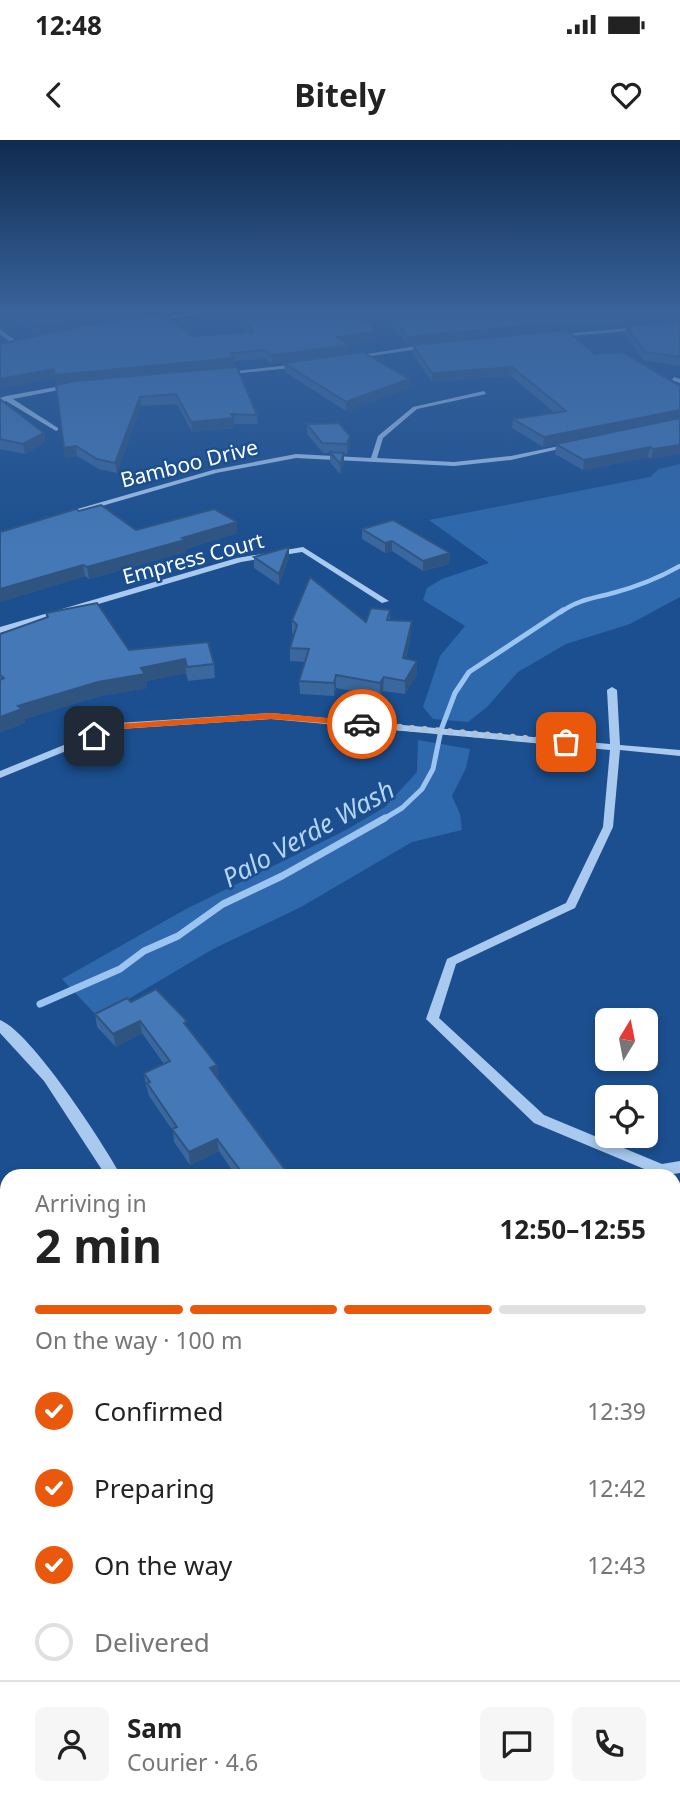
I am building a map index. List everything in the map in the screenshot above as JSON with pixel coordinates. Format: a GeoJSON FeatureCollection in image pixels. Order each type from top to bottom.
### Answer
{"type":"FeatureCollection","features":[{"type":"Feature","properties":{"kind":"street"},"geometry":{"type":"LineString","coordinates":[[3,399],[45,391]]}},
{"type":"Feature","properties":{"kind":"street"},"geometry":{"type":"LineString","coordinates":[[374,458],[380,437],[415,408],[484,393]]}},
{"type":"Feature","properties":{"kind":"street"},"geometry":{"type":"LineString","coordinates":[[3,399],[56,429]]}},
{"type":"Feature","properties":{"kind":"street","name":"Bamboo Drive"},"geometry":{"type":"LineString","coordinates":[[52,518],[215,471],[296,456],[454,464],[511,458],[576,444]]}},
{"type":"Feature","properties":{"kind":"street","name":"Empress Court"},"geometry":{"type":"LineString","coordinates":[[0,630],[240,560],[303,549],[385,601]]}},
{"type":"Feature","properties":{"kind":"street"},"geometry":{"type":"LineString","coordinates":[[612,690],[615,747],[608,827],[572,905],[451,962],[432,1019],[540,1119],[659,1169]]}},
{"type":"Feature","properties":{"kind":"street"},"geometry":{"type":"LineString","coordinates":[[0,775],[118,726],[271,716],[680,753]]}},
{"type":"Feature","properties":{"kind":"street"},"geometry":{"type":"LineString","coordinates":[[0,1025],[29,1050],[53,1080],[110,1169]]}},
{"type":"Feature","properties":{"kind":"shaded area"},"geometry":{"type":"Polygon","coordinates":[[[680,464],[680,597],[630,624],[566,644],[518,672],[487,707],[468,722],[433,719],[423,707],[440,656],[465,626],[423,600],[427,588],[442,579],[489,563],[429,520],[650,477],[659,469],[680,464]]]}},
{"type":"Feature","properties":{"kind":"shaded area"},"geometry":{"type":"Polygon","coordinates":[[[418,740],[470,749],[466,768],[452,796],[460,814],[462,830],[412,842],[301,907],[213,949],[127,1000],[94,1013],[62,979],[186,909],[346,830],[385,807],[417,772],[418,740]]]}},
{"type":"Feature","properties":{"kind":"building"},"geometry":{"type":"Polygon","coordinates":[[[57,391],[247,391],[257,415],[231,414],[234,418],[191,422],[176,394],[140,397],[115,463],[97,459],[76,446],[64,448],[57,391]]]}},
{"type":"Feature","properties":{"kind":"building"},"geometry":{"type":"Polygon","coordinates":[[[329,391],[375,391],[346,402],[329,391]]]}},
{"type":"Feature","properties":{"kind":"building"},"geometry":{"type":"Polygon","coordinates":[[[542,391],[680,391],[680,410],[544,437],[513,419],[566,411],[542,391]]]}},
{"type":"Feature","properties":{"kind":"building"},"geometry":{"type":"Polygon","coordinates":[[[0,399],[44,433],[23,444],[0,439],[0,399]]]}},
{"type":"Feature","properties":{"kind":"building"},"geometry":{"type":"Polygon","coordinates":[[[680,418],[680,445],[653,449],[650,447],[584,460],[556,444],[680,418]]]}},
{"type":"Feature","properties":{"kind":"building"},"geometry":{"type":"Polygon","coordinates":[[[339,423],[350,436],[347,444],[322,443],[307,424],[339,423]]]}},
{"type":"Feature","properties":{"kind":"building"},"geometry":{"type":"Polygon","coordinates":[[[330,452],[344,453],[340,464],[330,452]]]}},
{"type":"Feature","properties":{"kind":"building"},"geometry":{"type":"Polygon","coordinates":[[[101,505],[136,530],[214,509],[237,522],[182,538],[185,540],[0,589],[0,532],[76,509],[79,511],[101,505]]]}},
{"type":"Feature","properties":{"kind":"building"},"geometry":{"type":"Polygon","coordinates":[[[393,520],[450,553],[423,561],[392,541],[385,543],[362,529],[393,520]]]}},
{"type":"Feature","properties":{"kind":"building"},"geometry":{"type":"Polygon","coordinates":[[[289,547],[279,574],[254,557],[289,547]]]}},
{"type":"Feature","properties":{"kind":"building"},"geometry":{"type":"Polygon","coordinates":[[[310,577],[366,622],[371,608],[390,610],[387,620],[412,621],[403,658],[417,661],[405,681],[384,677],[380,683],[336,675],[334,683],[299,681],[309,649],[290,648],[297,625],[292,620],[310,577]]]}},
{"type":"Feature","properties":{"kind":"building"},"geometry":{"type":"Polygon","coordinates":[[[97,603],[129,650],[208,642],[214,664],[187,667],[185,659],[141,668],[145,674],[98,682],[18,706],[22,709],[0,717],[0,680],[4,678],[0,675],[0,634],[48,617],[46,613],[97,603]]]}},
{"type":"Feature","properties":{"kind":"building"},"geometry":{"type":"Polygon","coordinates":[[[156,989],[187,1021],[184,1023],[217,1065],[210,1068],[285,1169],[239,1169],[217,1139],[189,1152],[172,1129],[177,1127],[147,1083],[150,1082],[144,1073],[170,1061],[140,1021],[113,1034],[95,1014],[127,998],[131,1002],[156,989]]]}},
{"type":"Feature","properties":{"kind":"waterway","name":"Palo Verde Wash"},"geometry":{"type":"LineString","coordinates":[[561,612],[579,602],[647,582],[680,566]]}},
{"type":"Feature","properties":{"kind":"waterway","name":"Palo Verde Wash"},"geometry":{"type":"LineString","coordinates":[[382,820],[402,808],[422,789],[433,769],[441,730],[455,693],[469,672],[563,610]]}},
{"type":"Feature","properties":{"kind":"waterway","name":"Palo Verde Wash"},"geometry":{"type":"LineString","coordinates":[[40,1004],[120,969],[144,951],[178,936],[223,904],[282,876],[385,818]]}},
{"type":"Feature","properties":{"kind":"way so far"},"geometry":{"type":"LineString","coordinates":[[362,724],[566,742]]}},
{"type":"Feature","properties":{"kind":"route"},"geometry":{"type":"LineString","coordinates":[[94,736],[118,726],[271,716],[362,724]]}}]}
